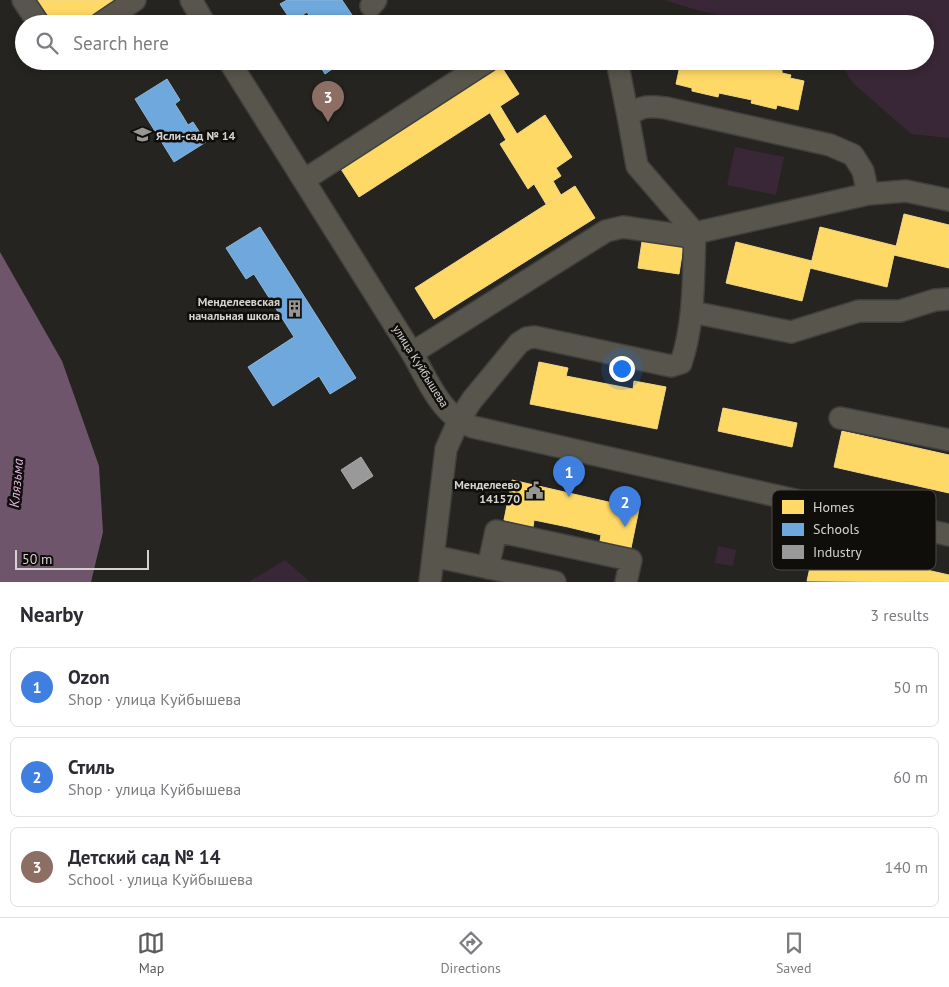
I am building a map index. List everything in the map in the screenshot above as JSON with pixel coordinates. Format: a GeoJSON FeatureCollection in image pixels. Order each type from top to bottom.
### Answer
{"type":"FeatureCollection","features":[{"type":"Feature","properties":{"kind":"street"},"geometry":{"type":"LineString","coordinates":[[23,0],[33,15]]}},
{"type":"Feature","properties":{"kind":"street"},"geometry":{"type":"LineString","coordinates":[[113,15],[135,0]]}},
{"type":"Feature","properties":{"kind":"street"},"geometry":{"type":"LineString","coordinates":[[191,0],[200,15]]}},
{"type":"Feature","properties":{"kind":"street","name":"улица Куйбышева"},"geometry":{"type":"LineString","coordinates":[[235,70],[437,396],[459,420],[473,427],[772,495]]}},
{"type":"Feature","properties":{"kind":"street"},"geometry":{"type":"LineString","coordinates":[[304,180],[474,70]]}},
{"type":"Feature","properties":{"kind":"street"},"geometry":{"type":"LineString","coordinates":[[430,582],[446,449],[459,420],[472,400],[519,342],[535,337],[672,366],[681,363],[685,352],[692,312],[695,233],[637,166],[619,70]]}},
{"type":"Feature","properties":{"kind":"street"},"geometry":{"type":"LineString","coordinates":[[628,116],[637,108],[649,106],[666,108],[830,145],[853,156],[863,171],[868,194]]}},
{"type":"Feature","properties":{"kind":"street"},"geometry":{"type":"LineString","coordinates":[[412,353],[606,231],[623,227],[685,236],[868,194],[906,190],[949,200]]}},
{"type":"Feature","properties":{"kind":"street"},"geometry":{"type":"LineString","coordinates":[[692,312],[791,332],[859,311],[900,311],[935,300],[949,299]]}},
{"type":"Feature","properties":{"kind":"street"},"geometry":{"type":"LineString","coordinates":[[840,418],[949,440]]}},
{"type":"Feature","properties":{"kind":"street"},"geometry":{"type":"LineString","coordinates":[[488,568],[496,531],[631,560],[626,582]]}},
{"type":"Feature","properties":{"kind":"street","name":"улица Куйбышева"},"geometry":{"type":"LineString","coordinates":[[936,532],[949,535]]}},
{"type":"Feature","properties":{"kind":"street"},"geometry":{"type":"LineString","coordinates":[[433,556],[555,582]]}},
{"type":"Feature","properties":{"kind":"shaded area"},"geometry":{"type":"Polygon","coordinates":[[[664,0],[949,0],[949,138],[911,134],[854,84],[844,70],[934,70],[934,15],[719,15],[664,0]]]}},
{"type":"Feature","properties":{"kind":"shaded area"},"geometry":{"type":"Polygon","coordinates":[[[735,147],[784,157],[776,195],[727,185],[735,147]]]}},
{"type":"Feature","properties":{"kind":"shaded area"},"geometry":{"type":"Polygon","coordinates":[[[718,546],[736,550],[733,566],[715,563],[718,546]]]}},
{"type":"Feature","properties":{"kind":"shaded area"},"geometry":{"type":"Polygon","coordinates":[[[285,560],[310,582],[248,582],[285,560]]]}},
{"type":"Feature","properties":{"kind":"water","name":"Клязьма"},"geometry":{"type":"Polygon","coordinates":[[[0,252],[62,361],[99,466],[103,532],[91,582],[0,582],[0,252]]]}},
{"type":"Feature","properties":{"kind":"building: Homes"},"geometry":{"type":"Polygon","coordinates":[[[37,0],[118,0],[95,15],[46,15],[37,0]]]}},
{"type":"Feature","properties":{"kind":"building: Homes"},"geometry":{"type":"Polygon","coordinates":[[[488,70],[504,70],[519,94],[359,197],[339,166],[488,70]]]}},
{"type":"Feature","properties":{"kind":"building: Homes"},"geometry":{"type":"Polygon","coordinates":[[[679,70],[782,70],[782,73],[791,75],[790,78],[804,81],[798,110],[777,105],[776,109],[751,103],[752,100],[719,93],[718,97],[692,91],[692,88],[676,84],[679,70]]]}},
{"type":"Feature","properties":{"kind":"building: Homes"},"geometry":{"type":"Polygon","coordinates":[[[500,106],[517,134],[545,115],[572,157],[556,168],[561,176],[553,181],[561,195],[546,204],[534,184],[528,189],[500,144],[506,140],[490,113],[500,106]]]}},
{"type":"Feature","properties":{"kind":"building: Homes"},"geometry":{"type":"Polygon","coordinates":[[[575,186],[595,218],[434,319],[415,288],[575,186]]]}},
{"type":"Feature","properties":{"kind":"building: Homes"},"geometry":{"type":"Polygon","coordinates":[[[904,214],[949,225],[949,268],[894,255],[904,214]]]}},
{"type":"Feature","properties":{"kind":"building: Homes"},"geometry":{"type":"Polygon","coordinates":[[[820,227],[896,246],[887,287],[810,268],[820,227]]]}},
{"type":"Feature","properties":{"kind":"building: Homes"},"geometry":{"type":"Polygon","coordinates":[[[643,235],[684,241],[679,274],[638,268],[643,235]]]}},
{"type":"Feature","properties":{"kind":"building: Homes"},"geometry":{"type":"Polygon","coordinates":[[[736,242],[812,261],[802,301],[726,283],[736,242]]]}},
{"type":"Feature","properties":{"kind":"building: Homes"},"geometry":{"type":"Polygon","coordinates":[[[539,362],[568,368],[566,376],[633,389],[634,381],[666,387],[657,429],[530,404],[539,362]]]}},
{"type":"Feature","properties":{"kind":"building: Homes"},"geometry":{"type":"Polygon","coordinates":[[[723,408],[797,423],[792,447],[718,431],[723,408]]]}},
{"type":"Feature","properties":{"kind":"building: Homes"},"geometry":{"type":"Polygon","coordinates":[[[842,431],[949,455],[949,493],[936,490],[834,467],[842,431]]]}},
{"type":"Feature","properties":{"kind":"building: Homes"},"geometry":{"type":"Polygon","coordinates":[[[512,480],[639,509],[631,548],[600,541],[601,535],[568,527],[534,520],[533,527],[504,520],[512,480]]]}},
{"type":"Feature","properties":{"kind":"building: Homes"},"geometry":{"type":"Polygon","coordinates":[[[809,570],[927,570],[949,575],[949,582],[807,581],[809,570]]]}},
{"type":"Feature","properties":{"kind":"building: Schools"},"geometry":{"type":"Polygon","coordinates":[[[287,0],[342,0],[352,15],[309,15],[307,12],[302,15],[287,15],[280,4],[287,0]]]}},
{"type":"Feature","properties":{"kind":"building: Schools"},"geometry":{"type":"Polygon","coordinates":[[[323,70],[331,70],[325,74],[323,70]]]}},
{"type":"Feature","properties":{"kind":"building: Schools"},"geometry":{"type":"Polygon","coordinates":[[[167,79],[180,100],[175,104],[188,125],[193,122],[206,142],[174,162],[135,99],[167,79]]]}},
{"type":"Feature","properties":{"kind":"building: Schools","name":"Менделеевская начальная школа"},"geometry":{"type":"Polygon","coordinates":[[[260,227],[356,378],[330,394],[319,376],[273,406],[248,367],[294,337],[254,274],[246,279],[226,248],[260,227]]]}},
{"type":"Feature","properties":{"kind":"building: Industry"},"geometry":{"type":"Polygon","coordinates":[[[361,457],[373,476],[353,489],[341,470],[361,457]]]}},
{"type":"Feature","properties":{"kind":"place","name":"Детский сад № 14"},"geometry":{"type":"Point","coordinates":[328,122]}},
{"type":"Feature","properties":{"kind":"place","name":"Ясли-сад № 14"},"geometry":{"type":"Point","coordinates":[142,135]}},
{"type":"Feature","properties":{"kind":"place","name":"Менделеевская начальная школа"},"geometry":{"type":"Point","coordinates":[294,308]}},
{"type":"Feature","properties":{"kind":"place","name":"Менделеево 141570"},"geometry":{"type":"Point","coordinates":[534,491]}},
{"type":"Feature","properties":{"kind":"place","name":"Ozon"},"geometry":{"type":"Point","coordinates":[569,497]}},
{"type":"Feature","properties":{"kind":"place","name":"Стиль"},"geometry":{"type":"Point","coordinates":[625,527]}}]}
